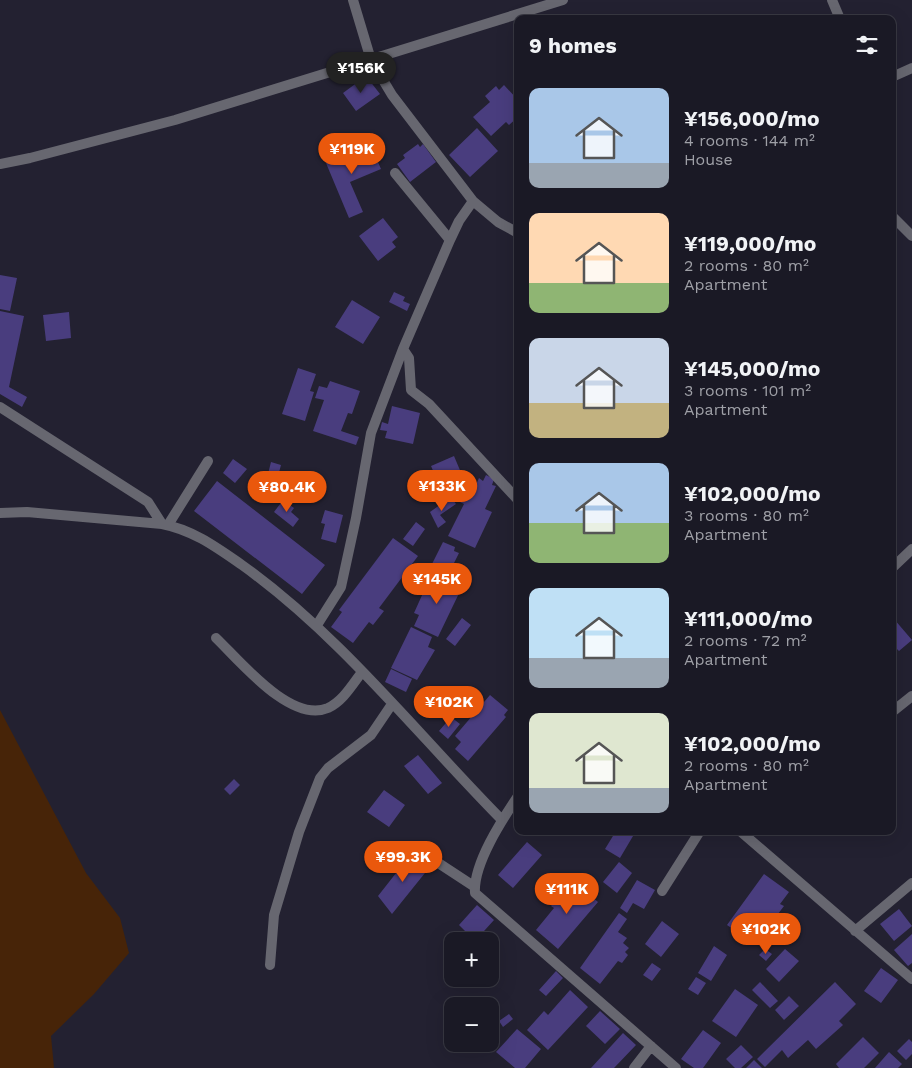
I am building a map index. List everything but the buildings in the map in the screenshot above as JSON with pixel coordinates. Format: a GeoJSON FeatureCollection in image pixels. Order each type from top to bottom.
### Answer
{"type":"FeatureCollection","features":[{"type":"Feature","properties":{"kind":"street"},"geometry":{"type":"LineString","coordinates":[[353,0],[371,60],[392,95],[473,201],[498,222],[514,231]]}},
{"type":"Feature","properties":{"kind":"street"},"geometry":{"type":"LineString","coordinates":[[515,15],[563,0]]}},
{"type":"Feature","properties":{"kind":"street"},"geometry":{"type":"LineString","coordinates":[[832,0],[838,15]]}},
{"type":"Feature","properties":{"kind":"street"},"geometry":{"type":"LineString","coordinates":[[0,164],[30,158],[174,120],[514,15]]}},
{"type":"Feature","properties":{"kind":"street"},"geometry":{"type":"LineString","coordinates":[[896,75],[912,68]]}},
{"type":"Feature","properties":{"kind":"street"},"geometry":{"type":"LineString","coordinates":[[395,173],[450,240]]}},
{"type":"Feature","properties":{"kind":"street"},"geometry":{"type":"LineString","coordinates":[[317,625],[341,587],[356,518],[371,433],[403,349],[450,240],[459,221],[473,201]]}},
{"type":"Feature","properties":{"kind":"street"},"geometry":{"type":"LineString","coordinates":[[896,220],[912,236]]}},
{"type":"Feature","properties":{"kind":"street"},"geometry":{"type":"LineString","coordinates":[[403,349],[409,358],[411,390],[429,404],[514,496]]}},
{"type":"Feature","properties":{"kind":"street"},"geometry":{"type":"LineString","coordinates":[[0,407],[148,502],[165,524]]}},
{"type":"Feature","properties":{"kind":"street"},"geometry":{"type":"LineString","coordinates":[[165,524],[208,461]]}},
{"type":"Feature","properties":{"kind":"street"},"geometry":{"type":"LineString","coordinates":[[0,512],[27,512],[165,524],[204,538],[263,581],[317,625],[502,820]]}},
{"type":"Feature","properties":{"kind":"street"},"geometry":{"type":"LineString","coordinates":[[896,564],[912,549]]}},
{"type":"Feature","properties":{"kind":"street"},"geometry":{"type":"LineString","coordinates":[[216,638],[272,691],[289,704],[302,709],[316,711],[327,708],[340,700],[362,672]]}},
{"type":"Feature","properties":{"kind":"street"},"geometry":{"type":"LineString","coordinates":[[896,709],[912,696]]}},
{"type":"Feature","properties":{"kind":"street"},"geometry":{"type":"LineString","coordinates":[[270,965],[274,916],[299,832],[320,778],[328,768],[371,734],[392,704]]}},
{"type":"Feature","properties":{"kind":"street"},"geometry":{"type":"LineString","coordinates":[[514,802],[502,820],[482,863],[475,893],[480,900],[539,947],[676,1068]]}},
{"type":"Feature","properties":{"kind":"street"},"geometry":{"type":"LineString","coordinates":[[662,891],[697,835]]}},
{"type":"Feature","properties":{"kind":"street"},"geometry":{"type":"LineString","coordinates":[[745,835],[912,980]]}},
{"type":"Feature","properties":{"kind":"street"},"geometry":{"type":"LineString","coordinates":[[417,848],[475,887]]}},
{"type":"Feature","properties":{"kind":"street"},"geometry":{"type":"LineString","coordinates":[[856,930],[912,884]]}},
{"type":"Feature","properties":{"kind":"street"},"geometry":{"type":"LineString","coordinates":[[634,1068],[651,1046]]}},
{"type":"Feature","properties":{"kind":"shaded area"},"geometry":{"type":"Polygon","coordinates":[[[0,710],[86,873],[120,918],[129,953],[94,994],[51,1036],[54,1068],[0,1068],[0,710]]]}}]}
